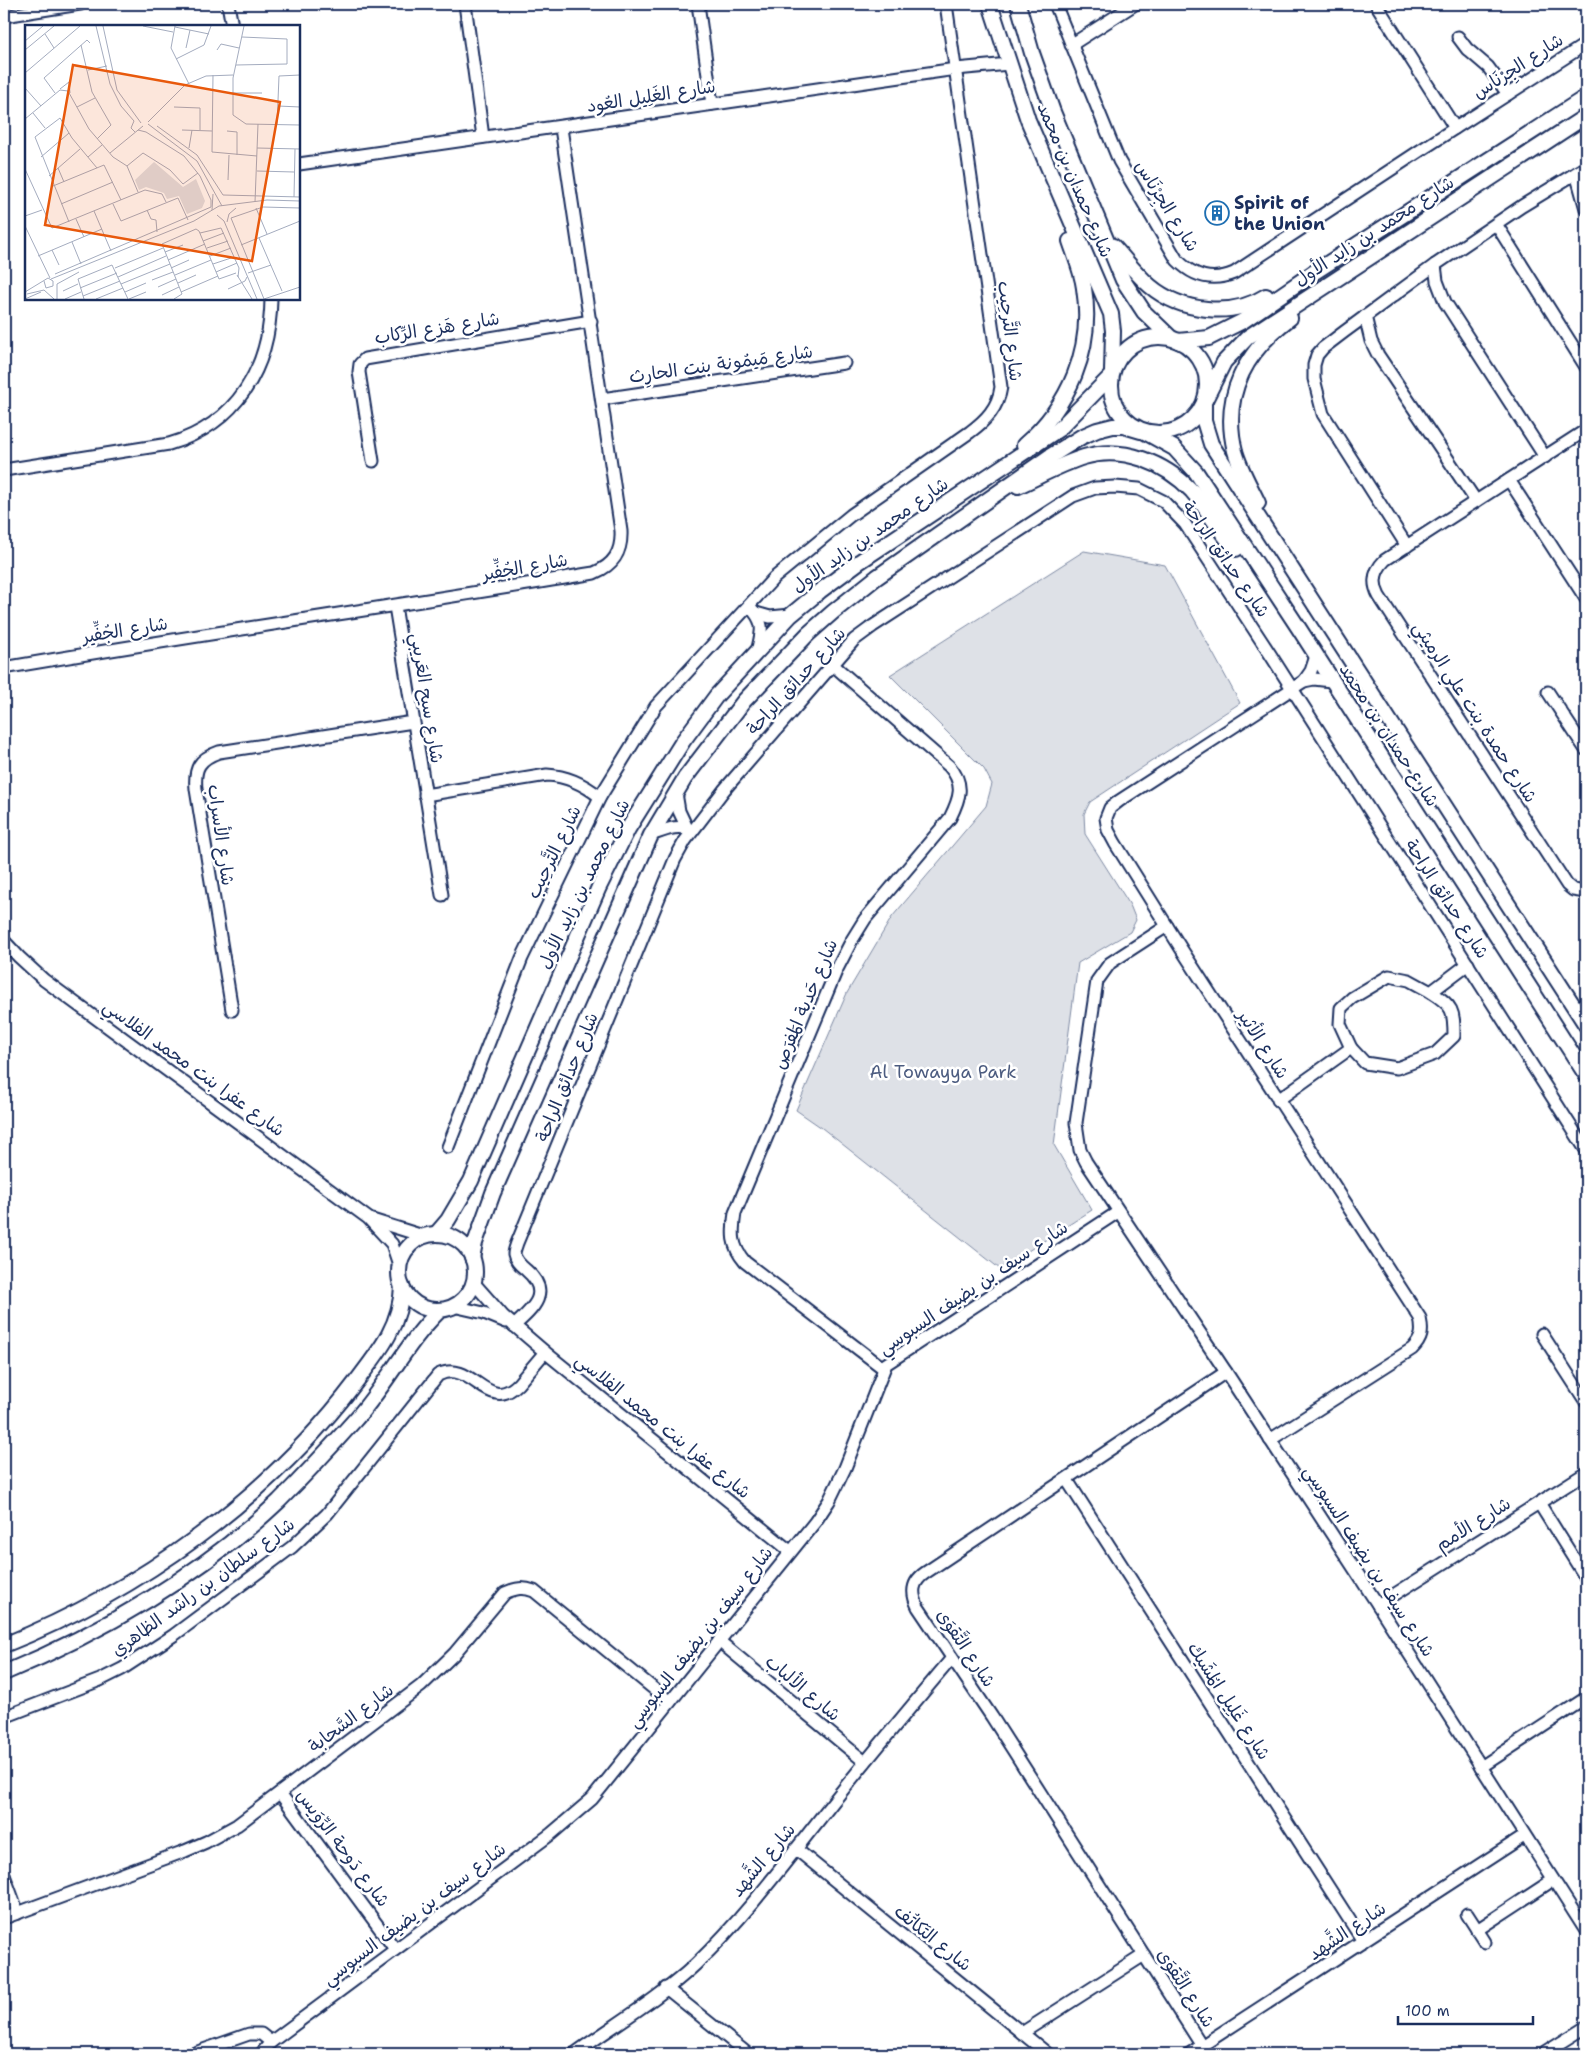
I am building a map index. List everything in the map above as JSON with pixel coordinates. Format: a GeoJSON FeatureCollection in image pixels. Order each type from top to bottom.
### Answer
{"type":"FeatureCollection","features":[{"type":"Feature","properties":{"kind":"main road","name":"شارع حمدان بن محمد"},"geometry":{"type":"LineString","coordinates":[[990,4],[1008,64],[1028,120],[1110,314],[1113,338],[1112,374]]}},
{"type":"Feature","properties":{"kind":"main road","name":"شارع حمدان بن محمد"},"geometry":{"type":"LineString","coordinates":[[1018,4],[1032,53],[1053,112],[1123,280],[1148,317],[1174,339]]}},
{"type":"Feature","properties":{"kind":"main road","name":"شارع محمد بن زايد الأول"},"geometry":{"type":"LineString","coordinates":[[1174,339],[1208,338],[1242,321],[1586,97]]}},
{"type":"Feature","properties":{"kind":"main road","name":"شارع محمد بن زايد الأول"},"geometry":{"type":"LineString","coordinates":[[1204,402],[1210,386],[1224,362],[1248,337],[1586,116]]}},
{"type":"Feature","properties":{"kind":"main road"},"geometry":{"type":"LineString","coordinates":[[963,493],[1034,436],[1065,398],[1082,358],[1086,313],[1084,287],[1052,180]]}},
{"type":"Feature","properties":{"kind":"main road"},"geometry":{"type":"LineString","coordinates":[[1105,236],[1141,278],[1159,293],[1176,301],[1202,308],[1219,310],[1246,306],[1258,301],[1295,278],[1313,273]]}},
{"type":"Feature","properties":{"kind":"main road"},"geometry":{"type":"LineString","coordinates":[[1288,564],[1239,461],[1232,428],[1233,400],[1241,374],[1256,348],[1309,302],[1322,288]]}},
{"type":"Feature","properties":{"kind":"main road"},"geometry":{"type":"LineString","coordinates":[[472,1258],[474,1243],[493,1193],[652,835],[676,793],[717,735],[744,702],[808,634],[877,577],[1049,457],[1081,437],[1113,426],[1124,426],[1143,431],[1162,434],[1179,430],[1194,419],[1204,402],[1206,376],[1202,364],[1195,354],[1174,339],[1148,338],[1132,344],[1120,356],[1112,374],[1111,391],[1118,412],[1128,423],[1143,431]]}},
{"type":"Feature","properties":{"kind":"main road","name":"شارع محمد بن زايد الأول"},"geometry":{"type":"LineString","coordinates":[[430,1235],[448,1220],[471,1181],[599,887],[628,829],[683,741],[717,696],[791,615],[859,562],[1059,428],[1112,374]]}},
{"type":"Feature","properties":{"kind":"main road","name":"شارع حمدان بن محمد"},"geometry":{"type":"LineString","coordinates":[[1204,402],[1204,421],[1211,444],[1586,1025]]}},
{"type":"Feature","properties":{"kind":"main road","name":"شارع حمدان بن محمد"},"geometry":{"type":"LineString","coordinates":[[1143,431],[1174,448],[1189,463],[1316,656],[1586,1075]]}},
{"type":"Feature","properties":{"kind":"main road"},"geometry":{"type":"LineString","coordinates":[[971,511],[1008,491],[1086,456],[1108,454],[1142,458],[1160,466],[1192,491],[1233,546],[1262,575]]}},
{"type":"Feature","properties":{"kind":"main road"},"geometry":{"type":"LineString","coordinates":[[4,1673],[70,1643],[156,1594],[204,1562],[278,1502],[324,1455],[359,1416],[421,1329],[446,1308],[462,1301],[469,1292],[475,1270],[472,1258],[466,1248],[458,1240],[447,1235],[430,1235],[412,1243],[404,1253],[399,1265],[399,1276],[408,1296],[417,1304],[428,1309],[446,1308]]}},
{"type":"Feature","properties":{"kind":"main road"},"geometry":{"type":"LineString","coordinates":[[4,1645],[76,1613],[118,1590],[220,1520],[263,1484],[341,1402],[385,1344],[402,1303],[402,1286]]}},
{"type":"Feature","properties":{"kind":"street"},"geometry":{"type":"LineString","coordinates":[[4,16],[43,6],[80,4]]}},
{"type":"Feature","properties":{"kind":"street"},"geometry":{"type":"LineString","coordinates":[[228,4],[232,25]]}},
{"type":"Feature","properties":{"kind":"street"},"geometry":{"type":"LineString","coordinates":[[465,4],[483,137]]}},
{"type":"Feature","properties":{"kind":"street"},"geometry":{"type":"LineString","coordinates":[[698,4],[712,104]]}},
{"type":"Feature","properties":{"kind":"street","name":"شارع التَّرحِيب"},"geometry":{"type":"LineString","coordinates":[[448,1147],[522,958],[600,797],[656,706],[753,610],[774,578],[851,515],[986,420],[997,403],[1001,386],[946,4]]}},
{"type":"Feature","properties":{"kind":"street","name":"شارع الجِرْنَاس"},"geometry":{"type":"LineString","coordinates":[[1054,4],[1119,161],[1131,184],[1177,260],[1187,270],[1205,277],[1225,277],[1234,273],[1586,44]]}},
{"type":"Feature","properties":{"kind":"street"},"geometry":{"type":"LineString","coordinates":[[1071,45],[1135,4]]}},
{"type":"Feature","properties":{"kind":"street"},"geometry":{"type":"LineString","coordinates":[[1376,4],[1455,128]]}},
{"type":"Feature","properties":{"kind":"street"},"geometry":{"type":"LineString","coordinates":[[1458,37],[1488,67],[1508,94]]}},
{"type":"Feature","properties":{"kind":"street","name":"شارع الغَلِيل العُود"},"geometry":{"type":"LineString","coordinates":[[300,164],[483,137],[561,128],[956,69],[1008,64]]}},
{"type":"Feature","properties":{"kind":"street","name":"شارع الجُفِّير"},"geometry":{"type":"LineString","coordinates":[[4,668],[142,644],[395,606],[594,573],[614,561],[622,543],[622,531],[561,128]]}},
{"type":"Feature","properties":{"kind":"street"},"geometry":{"type":"LineString","coordinates":[[1407,546],[1327,422],[1320,405],[1314,379],[1314,365],[1319,351],[1435,265],[1586,167]]}},
{"type":"Feature","properties":{"kind":"street"},"geometry":{"type":"LineString","coordinates":[[1576,173],[1586,209]]}},
{"type":"Feature","properties":{"kind":"street"},"geometry":{"type":"LineString","coordinates":[[1496,224],[1586,367]]}},
{"type":"Feature","properties":{"kind":"street"},"geometry":{"type":"LineString","coordinates":[[1435,265],[1439,288],[1445,302],[1545,457]]}},
{"type":"Feature","properties":{"kind":"street"},"geometry":{"type":"LineString","coordinates":[[4,470],[169,444],[187,439],[209,427],[227,412],[244,392],[257,368],[267,341],[271,300]]}},
{"type":"Feature","properties":{"kind":"street"},"geometry":{"type":"LineString","coordinates":[[1364,316],[1368,332],[1378,355],[1476,501]]}},
{"type":"Feature","properties":{"kind":"street","name":"شارع هَزع الرِّكاب"},"geometry":{"type":"LineString","coordinates":[[372,461],[359,372],[360,364],[365,359],[591,321]]}},
{"type":"Feature","properties":{"kind":"street","name":"شارع مَيمُونة بنت الحارِث"},"geometry":{"type":"LineString","coordinates":[[602,399],[844,363]]}},
{"type":"Feature","properties":{"kind":"street","name":"شارع حمدة بنت علي الرميثي"},"geometry":{"type":"LineString","coordinates":[[1586,430],[1385,560],[1377,571],[1375,584],[1379,596],[1566,885],[1573,890],[1586,892]]}},
{"type":"Feature","properties":{"kind":"street"},"geometry":{"type":"LineString","coordinates":[[1509,480],[1586,599]]}},
{"type":"Feature","properties":{"kind":"street","name":"شارع حدائق الراحة"},"geometry":{"type":"LineString","coordinates":[[514,1326],[537,1301],[540,1291],[536,1279],[517,1262],[514,1254],[517,1243],[689,830],[854,640],[1072,496],[1095,488],[1127,487],[1139,489],[1156,497],[1171,508],[1185,524],[1586,1150]]}},
{"type":"Feature","properties":{"kind":"street","name":"شارع سيح العَريبي"},"geometry":{"type":"LineString","coordinates":[[395,606],[442,895]]}},
{"type":"Feature","properties":{"kind":"street"},"geometry":{"type":"LineString","coordinates":[[753,610],[770,617],[791,615]]}},
{"type":"Feature","properties":{"kind":"street"},"geometry":{"type":"LineString","coordinates":[[753,610],[762,622],[757,652]]}},
{"type":"Feature","properties":{"kind":"street","name":"شارع الأثير"},"geometry":{"type":"LineString","coordinates":[[1270,1440],[1412,1349],[1420,1340],[1423,1329],[1420,1318],[1167,926],[1108,830],[1106,818],[1110,808],[1304,681],[1311,671],[1316,656]]}},
{"type":"Feature","properties":{"kind":"street","name":"شارع حَدبة المَفرَص"},"geometry":{"type":"LineString","coordinates":[[832,664],[957,774],[959,800],[950,818],[866,919],[852,940],[837,969],[735,1213],[732,1238],[734,1247],[745,1262],[883,1368]]}},
{"type":"Feature","properties":{"kind":"street"},"geometry":{"type":"LineString","coordinates":[[1304,681],[1314,679],[1331,680]]}},
{"type":"Feature","properties":{"kind":"street"},"geometry":{"type":"LineString","coordinates":[[1548,692],[1586,750]]}},
{"type":"Feature","properties":{"kind":"street","name":"شارع الأسراب"},"geometry":{"type":"LineString","coordinates":[[232,1010],[196,789],[195,777],[200,762],[210,755],[219,752],[413,722]]}},
{"type":"Feature","properties":{"kind":"street"},"geometry":{"type":"LineString","coordinates":[[425,795],[547,775],[571,779],[586,786],[600,797]]}},
{"type":"Feature","properties":{"kind":"street"},"geometry":{"type":"LineString","coordinates":[[676,793],[679,811],[689,830]]}},
{"type":"Feature","properties":{"kind":"street"},"geometry":{"type":"LineString","coordinates":[[652,835],[677,827],[689,830]]}},
{"type":"Feature","properties":{"kind":"street","name":"شارع سيف بن يضيف السبوسي"},"geometry":{"type":"LineString","coordinates":[[1167,926],[1110,963],[1097,981],[1076,1132],[1080,1150],[1118,1212],[1226,1372],[1378,1605],[1586,1931]]}},
{"type":"Feature","properties":{"kind":"street","name":"شارع عفرا بنت محمد الفلاسي"},"geometry":{"type":"LineString","coordinates":[[4,941],[44,980],[368,1218],[392,1244],[399,1265]]}},
{"type":"Feature","properties":{"kind":"street"},"geometry":{"type":"LineString","coordinates":[[1431,992],[1468,964]]}},
{"type":"Feature","properties":{"kind":"street"},"geometry":{"type":"LineString","coordinates":[[1389,976],[1409,980],[1431,992],[1448,1003],[1454,1013],[1454,1036],[1435,1054],[1398,1068],[1366,1063],[1351,1048],[1340,1024],[1341,1008],[1352,998],[1389,976]]}},
{"type":"Feature","properties":{"kind":"street"},"geometry":{"type":"LineString","coordinates":[[1278,1100],[1351,1048]]}},
{"type":"Feature","properties":{"kind":"street","name":"شارع سيف بن يضيف السبوسي"},"geometry":{"type":"LineString","coordinates":[[261,2054],[271,2042],[573,1817],[608,1780],[815,1522],[829,1501],[853,1450],[883,1368],[909,1348],[1029,1272],[1118,1212]]}},
{"type":"Feature","properties":{"kind":"street","name":"شارع عفرا بنت محمد الفلاسي"},"geometry":{"type":"LineString","coordinates":[[368,1218],[430,1235]]}},
{"type":"Feature","properties":{"kind":"street","name":"شارع عفرا بنت محمد الفلاسي"},"geometry":{"type":"LineString","coordinates":[[473,1282],[514,1326],[790,1551]]}},
{"type":"Feature","properties":{"kind":"street","name":"شارع عفرا بنت محمد الفلاسي"},"geometry":{"type":"LineString","coordinates":[[446,1308],[484,1313],[514,1326]]}},
{"type":"Feature","properties":{"kind":"street"},"geometry":{"type":"LineString","coordinates":[[1542,1334],[1586,1402]]}},
{"type":"Feature","properties":{"kind":"street","name":"شارع سلطان بن راشد الظاهري"},"geometry":{"type":"LineString","coordinates":[[4,1717],[100,1680],[135,1661],[292,1547],[327,1514],[438,1375],[450,1371],[463,1373],[491,1392],[504,1393],[514,1389],[545,1352]]}},
{"type":"Feature","properties":{"kind":"street","name":"شارع التَّقوَى"},"geometry":{"type":"LineString","coordinates":[[1202,2046],[992,1717],[913,1598],[914,1587],[918,1578],[1226,1372]]}},
{"type":"Feature","properties":{"kind":"street","name":"شارع الأمم"},"geometry":{"type":"LineString","coordinates":[[1378,1605],[1586,1473]]}},
{"type":"Feature","properties":{"kind":"street","name":"شارع غَلِيل المُشَيك"},"geometry":{"type":"LineString","coordinates":[[1067,1480],[1363,1941]]}},
{"type":"Feature","properties":{"kind":"street"},"geometry":{"type":"LineString","coordinates":[[1539,1503],[1586,1578]]}},
{"type":"Feature","properties":{"kind":"street","name":"شارع السَّحابة"},"geometry":{"type":"LineString","coordinates":[[4,1918],[206,1842],[237,1824],[421,1686],[454,1654],[506,1593],[514,1589],[526,1588],[534,1591],[670,1702]]}},
{"type":"Feature","properties":{"kind":"street","name":"شارع الألباب"},"geometry":{"type":"LineString","coordinates":[[719,1642],[864,1762]]}},
{"type":"Feature","properties":{"kind":"street","name":"شارع الشَّهد"},"geometry":{"type":"LineString","coordinates":[[574,2054],[695,1965],[796,1848],[864,1762],[952,1658]]}},
{"type":"Feature","properties":{"kind":"street"},"geometry":{"type":"LineString","coordinates":[[1481,1768],[1586,1698]]}},
{"type":"Feature","properties":{"kind":"street","name":"شارع دَوحة الرِّوَيس"},"geometry":{"type":"LineString","coordinates":[[280,1793],[395,1949]]}},
{"type":"Feature","properties":{"kind":"street","name":"شارع الشَّهد"},"geometry":{"type":"LineString","coordinates":[[1189,2054],[1524,1836]]}},
{"type":"Feature","properties":{"kind":"street","name":"شارع التَكاتُف"},"geometry":{"type":"LineString","coordinates":[[796,1848],[1048,2054]]}},
{"type":"Feature","properties":{"kind":"street"},"geometry":{"type":"LineString","coordinates":[[4,1875],[18,1913]]}},
{"type":"Feature","properties":{"kind":"street"},"geometry":{"type":"LineString","coordinates":[[1478,1930],[1553,1880]]}},
{"type":"Feature","properties":{"kind":"street"},"geometry":{"type":"LineString","coordinates":[[1466,1914],[1486,1942]]}},
{"type":"Feature","properties":{"kind":"street"},"geometry":{"type":"LineString","coordinates":[[1022,2033],[1144,1955]]}},
{"type":"Feature","properties":{"kind":"street"},"geometry":{"type":"LineString","coordinates":[[666,1988],[748,2054]]}},
{"type":"Feature","properties":{"kind":"street"},"geometry":{"type":"LineString","coordinates":[[1543,2054],[1586,2027]]}},
{"type":"Feature","properties":{"kind":"street"},"geometry":{"type":"LineString","coordinates":[[192,2054],[249,2034],[261,2034],[271,2042]]}},
{"type":"Feature","properties":{"kind":"green space","name":"Al Towayya Park"},"geometry":{"type":"Polygon","coordinates":[[[1084,551],[1165,565],[1240,703],[1090,802],[1084,814],[1085,834],[1130,905],[1136,920],[1130,932],[1078,963],[1054,1145],[1092,1210],[1000,1269],[822,1128],[796,1110],[847,993],[892,917],[986,806],[992,784],[984,769],[890,675],[1084,551]]]}},
{"type":"Feature","properties":{"kind":"place","name":"Spirit of the Union"},"geometry":{"type":"Point","coordinates":[1217,213]}}]}
